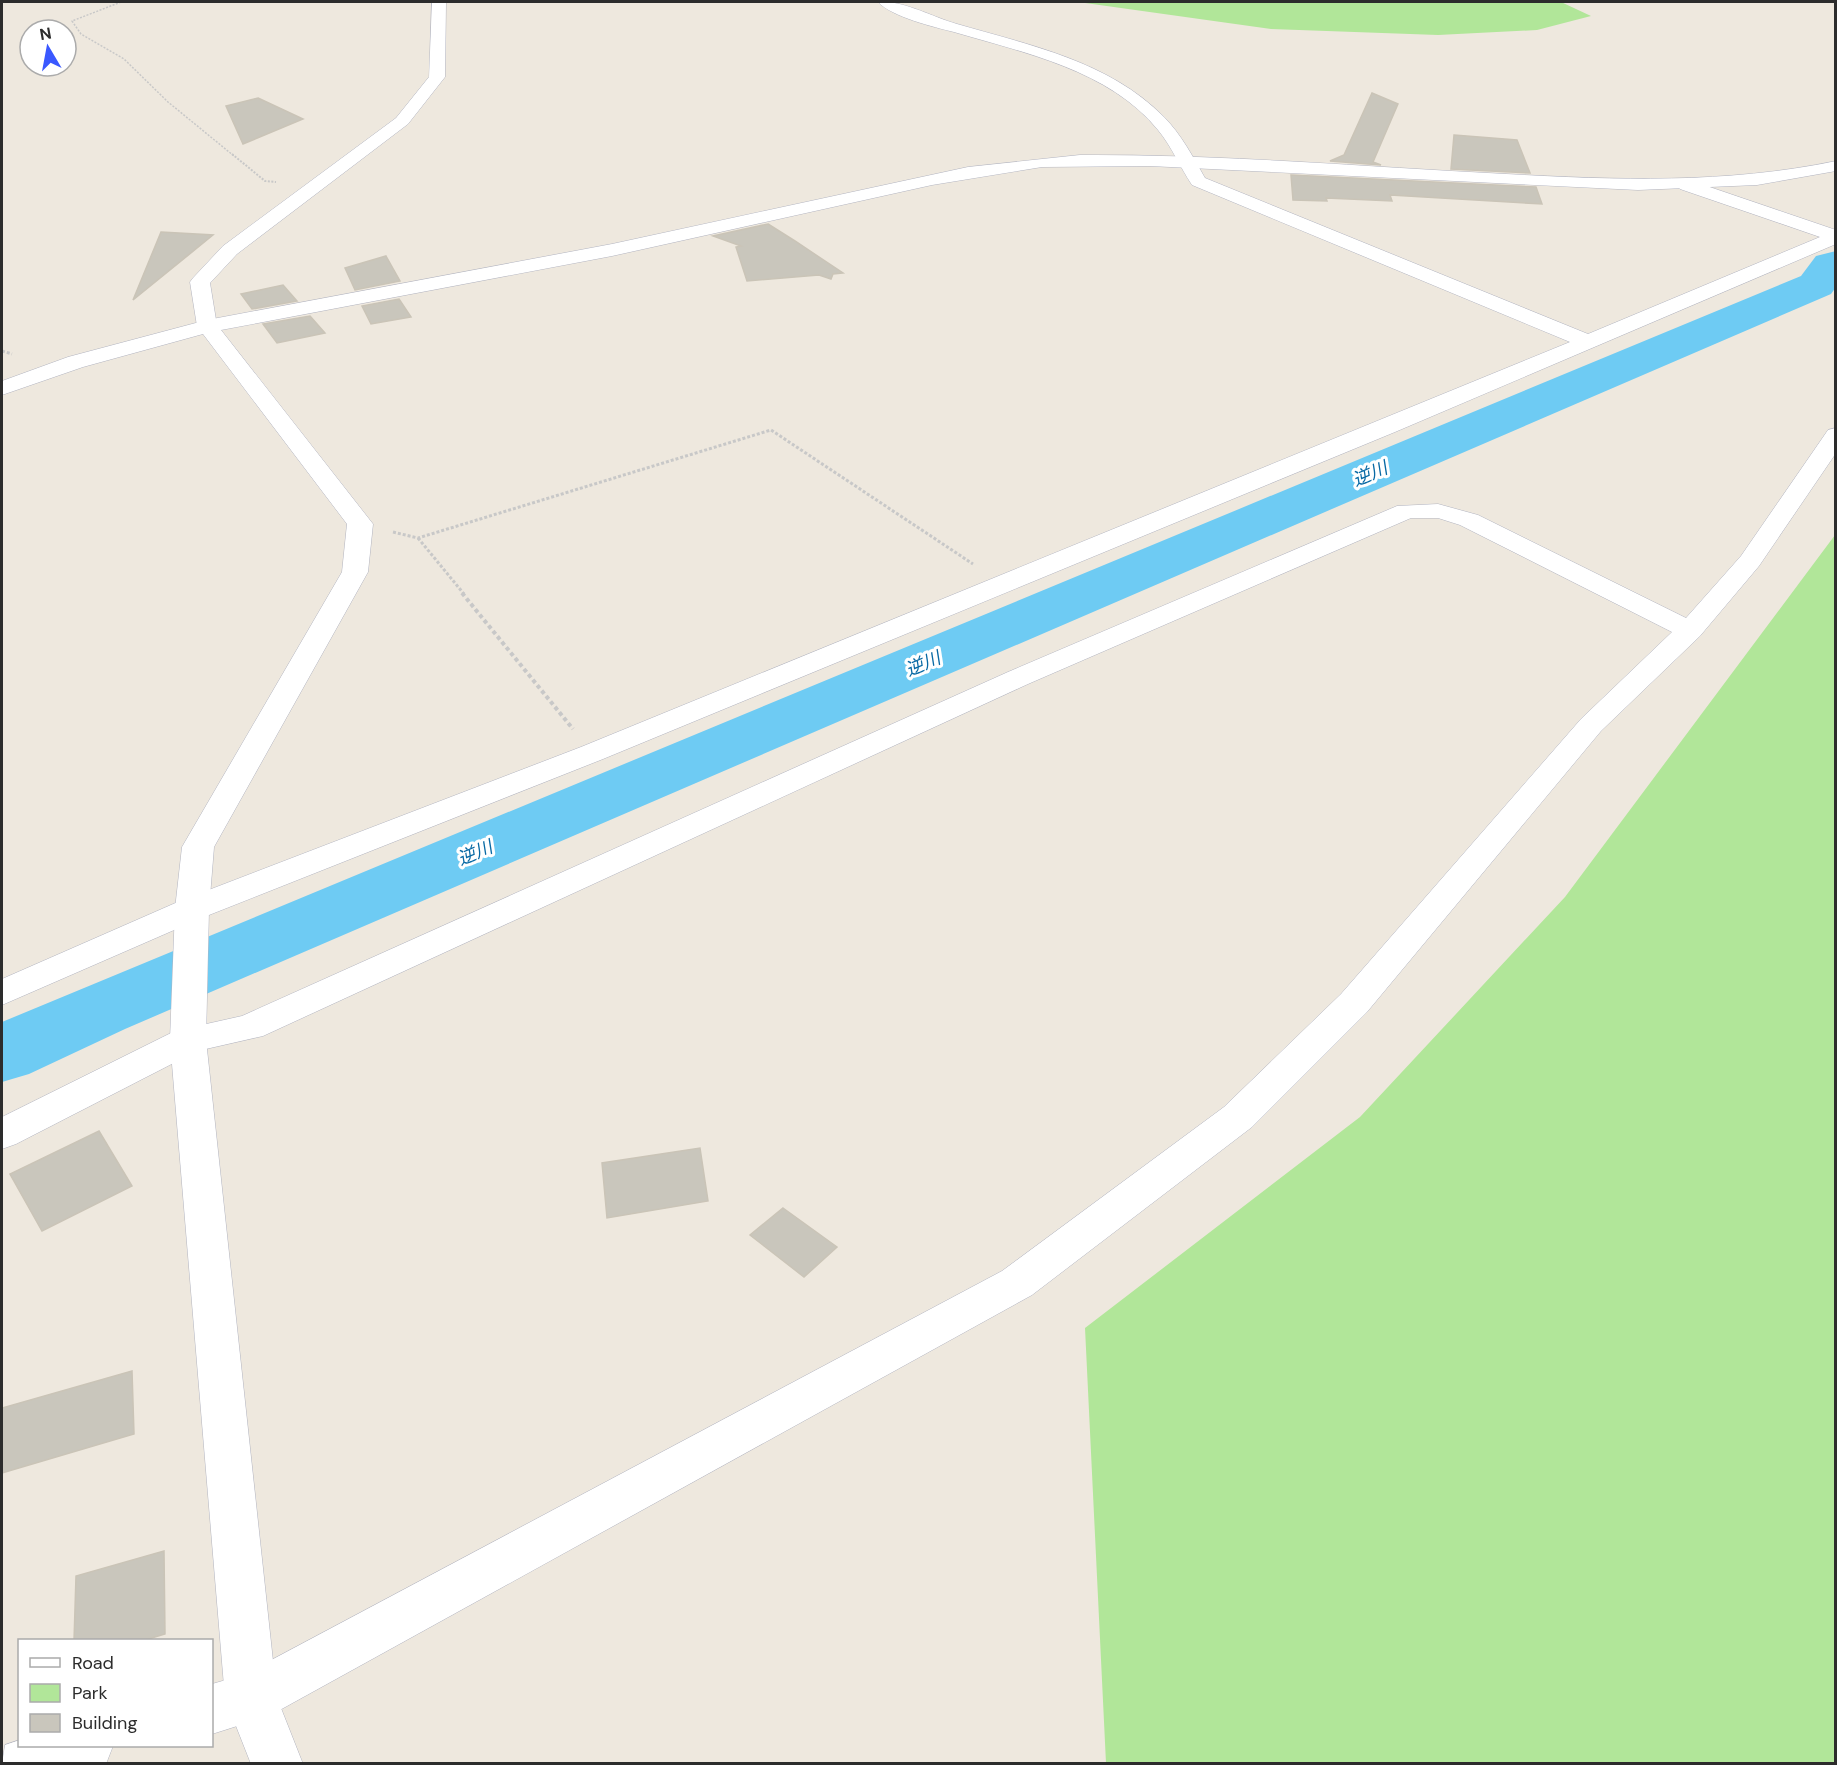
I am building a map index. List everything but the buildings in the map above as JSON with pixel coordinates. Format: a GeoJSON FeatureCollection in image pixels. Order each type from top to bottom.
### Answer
{"type":"FeatureCollection","features":[{"type":"Feature","properties":{"kind":"street"},"geometry":{"type":"LineString","coordinates":[[277,1764],[231,1704],[188,1040],[192,909],[198,847],[355,572],[360,524],[207,326],[200,282],[230,250],[316,183],[402,121],[437,77],[439,2]]}},
{"type":"Feature","properties":{"kind":"street"},"geometry":{"type":"LineString","coordinates":[[885,2],[926,19],[1044,54],[1109,84],[1157,119],[1188,162],[1198,181],[1589,342]]}},
{"type":"Feature","properties":{"kind":"street"},"geometry":{"type":"LineString","coordinates":[[2,388],[55,368],[207,326],[618,249],[783,214],[951,173],[1019,164],[1070,161],[1188,162],[1609,185],[1686,185],[1772,179],[1836,166]]}},
{"type":"Feature","properties":{"kind":"street"},"geometry":{"type":"LineString","coordinates":[[1686,185],[1836,237]]}},
{"type":"Feature","properties":{"kind":"street"},"geometry":{"type":"LineString","coordinates":[[2,993],[192,909],[592,753],[1589,342],[1836,237]]}},
{"type":"Feature","properties":{"kind":"street"},"geometry":{"type":"LineString","coordinates":[[231,1704],[1017,1282],[1238,1117],[1354,1003],[1591,725],[1690,630],[1750,561],[1836,435]]}},
{"type":"Feature","properties":{"kind":"street"},"geometry":{"type":"LineString","coordinates":[[2,1134],[188,1040],[250,1027],[1018,678],[1406,511],[1426,508],[1449,512],[1690,630]]}},
{"type":"Feature","properties":{"kind":"street"},"geometry":{"type":"LineString","coordinates":[[24,1764],[84,1747]]}},
{"type":"Feature","properties":{"kind":"path"},"geometry":{"type":"LineString","coordinates":[[121,2],[72,21],[81,34],[124,59],[168,102],[265,181],[316,183]]}},
{"type":"Feature","properties":{"kind":"path"},"geometry":{"type":"LineString","coordinates":[[592,753],[418,538],[771,430],[1002,584]]}},
{"type":"Feature","properties":{"kind":"green space"},"geometry":{"type":"Polygon","coordinates":[[[1078,2],[1561,2],[1591,16],[1537,30],[1438,35],[1271,29],[1078,2]]]}},
{"type":"Feature","properties":{"kind":"green space"},"geometry":{"type":"Polygon","coordinates":[[[1835,535],[1835,1763],[1106,1763],[1085,1328],[1360,1117],[1565,897],[1835,535]]]}},
{"type":"Feature","properties":{"kind":"waterway","name":"逆川"},"geometry":{"type":"LineString","coordinates":[[2,1054],[99,1010],[1816,285],[1830,265],[1836,263]]}}]}
